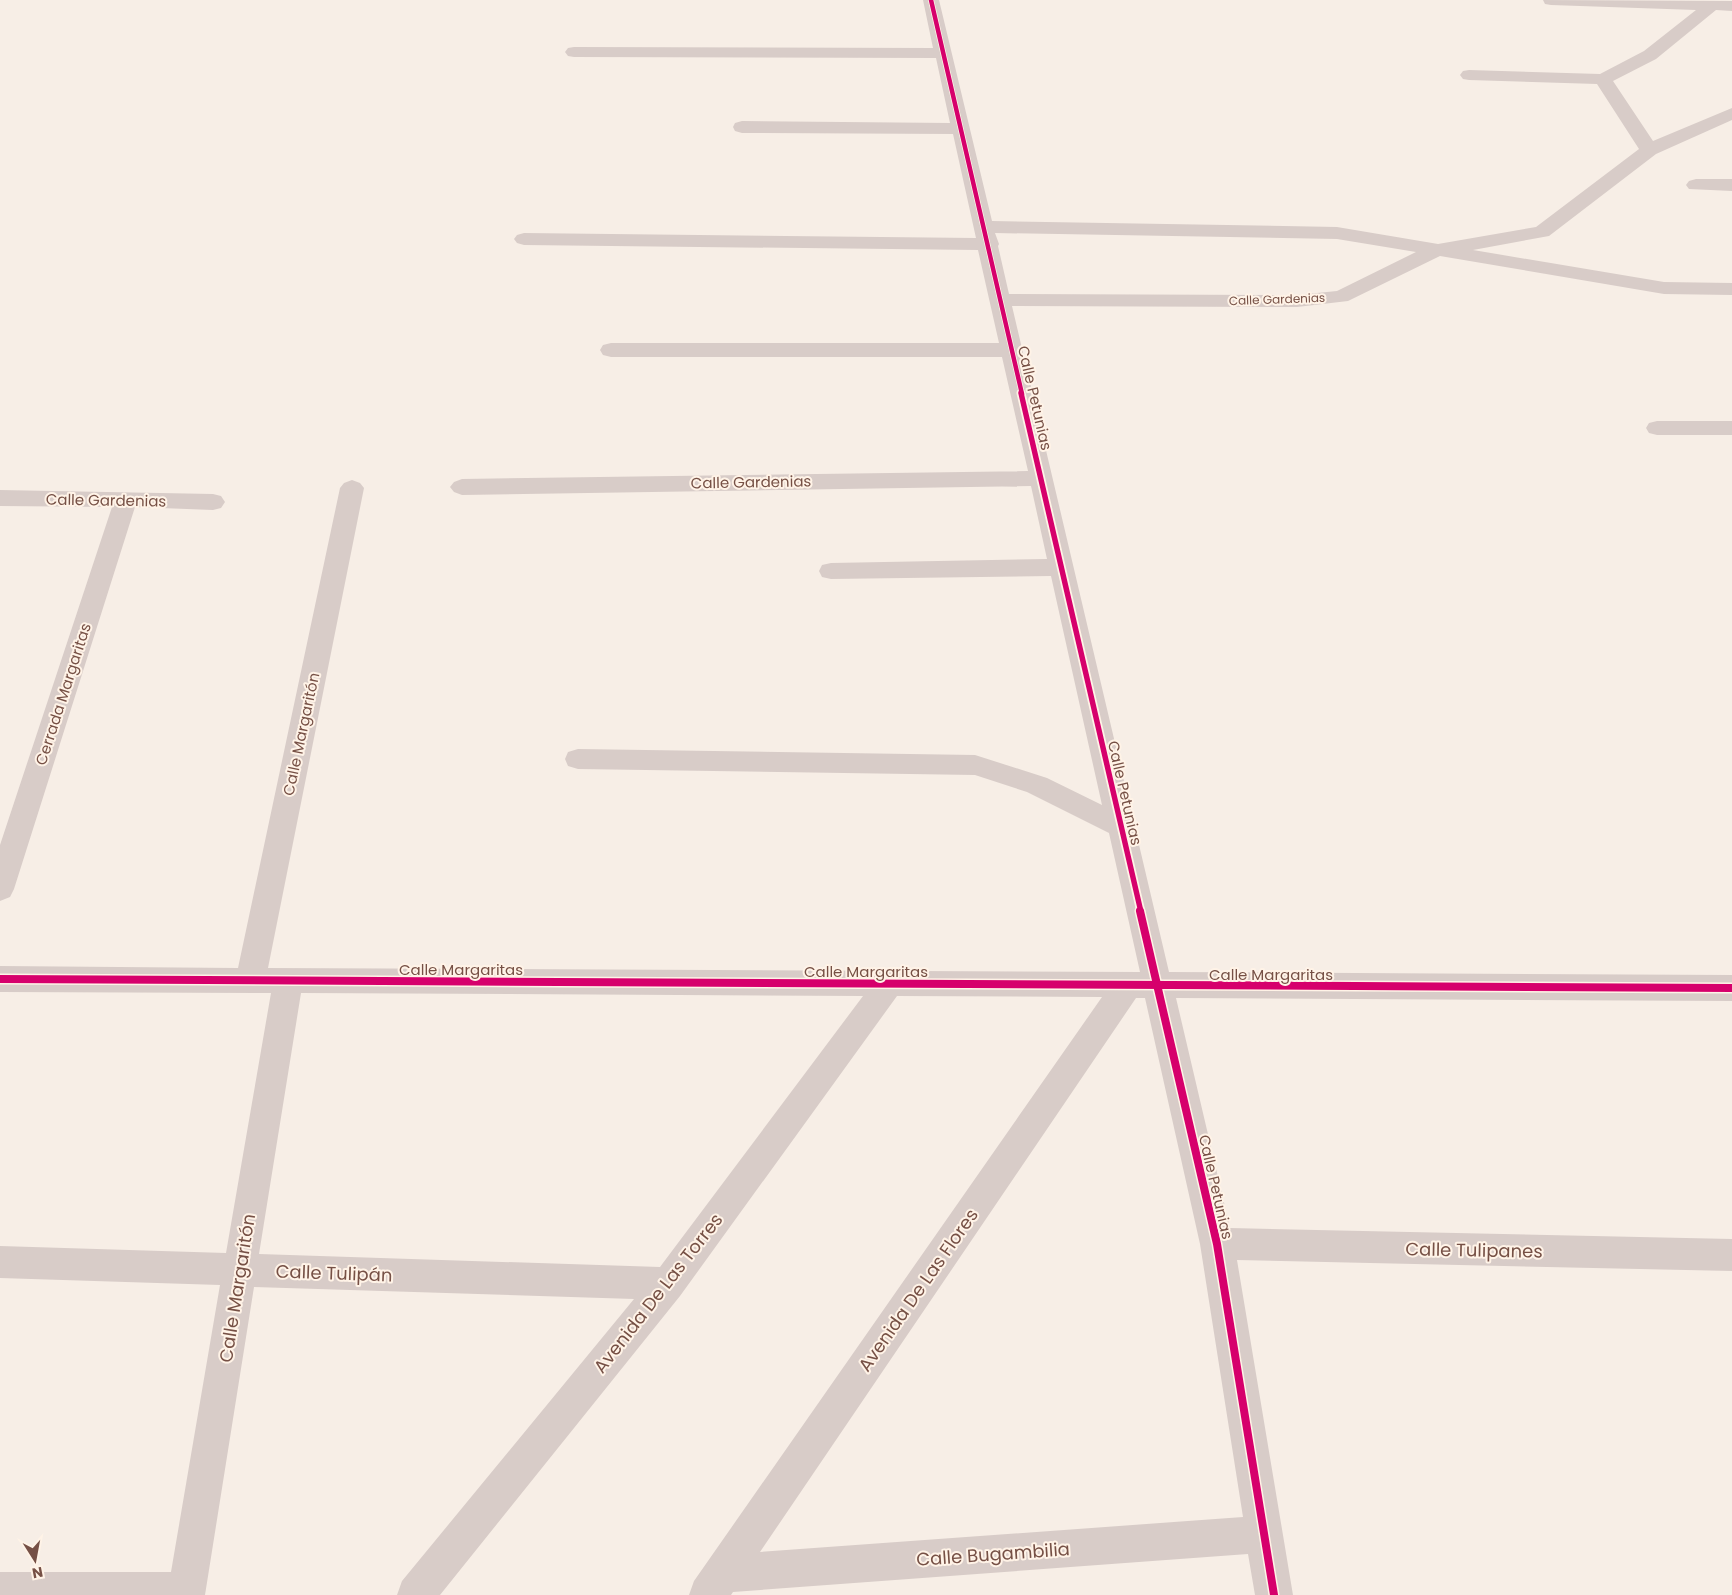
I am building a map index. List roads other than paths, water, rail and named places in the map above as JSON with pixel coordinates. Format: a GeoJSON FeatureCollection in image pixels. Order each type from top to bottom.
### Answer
{"type":"FeatureCollection","features":[{"type":"Feature","properties":{"kind":"street","name":"Calle Petunias"},"geometry":{"type":"LineString","coordinates":[[931,0],[1120,826],[1142,986],[1217,1244],[1274,1595]]}},
{"type":"Feature","properties":{"kind":"street"},"geometry":{"type":"LineString","coordinates":[[1551,0],[1732,6]]}},
{"type":"Feature","properties":{"kind":"street"},"geometry":{"type":"LineString","coordinates":[[1469,75],[1603,79],[1650,55],[1712,5]]}},
{"type":"Feature","properties":{"kind":"street"},"geometry":{"type":"LineString","coordinates":[[574,52],[943,52]]}},
{"type":"Feature","properties":{"kind":"street"},"geometry":{"type":"LineString","coordinates":[[1603,79],[1649,150]]}},
{"type":"Feature","properties":{"kind":"street"},"geometry":{"type":"LineString","coordinates":[[1565,273],[1542,232],[1649,150],[1732,114]]}},
{"type":"Feature","properties":{"kind":"street"},"geometry":{"type":"LineString","coordinates":[[742,126],[961,129]]}},
{"type":"Feature","properties":{"kind":"street"},"geometry":{"type":"LineString","coordinates":[[1696,185],[1732,185]]}},
{"type":"Feature","properties":{"kind":"street","name":"Calle Gardenias"},"geometry":{"type":"LineString","coordinates":[[1000,300],[1297,301],[1341,297],[1437,250],[1542,232]]}},
{"type":"Feature","properties":{"kind":"street"},"geometry":{"type":"LineString","coordinates":[[524,238],[1337,233],[1565,273],[1664,288],[1732,289]]}},
{"type":"Feature","properties":{"kind":"street"},"geometry":{"type":"LineString","coordinates":[[611,350],[1011,350]]}},
{"type":"Feature","properties":{"kind":"street"},"geometry":{"type":"LineString","coordinates":[[1657,428],[1732,428]]}},
{"type":"Feature","properties":{"kind":"street","name":"Calle Gardenias"},"geometry":{"type":"LineString","coordinates":[[462,486],[1040,478]]}},
{"type":"Feature","properties":{"kind":"street","name":"Calle Margaritón"},"geometry":{"type":"LineString","coordinates":[[250,981],[352,488]]}},
{"type":"Feature","properties":{"kind":"street","name":"Calle Gardenias"},"geometry":{"type":"LineString","coordinates":[[0,498],[213,502]]}},
{"type":"Feature","properties":{"kind":"street","name":"Cerrada Margaritas"},"geometry":{"type":"LineString","coordinates":[[0,890],[126,499]]}},
{"type":"Feature","properties":{"kind":"street"},"geometry":{"type":"LineString","coordinates":[[831,571],[1060,567]]}},
{"type":"Feature","properties":{"kind":"street"},"geometry":{"type":"LineString","coordinates":[[578,759],[975,766],[1036,785],[1120,826]]}},
{"type":"Feature","properties":{"kind":"street","name":"Calle Margaritas"},"geometry":{"type":"LineString","coordinates":[[0,979],[1732,988]]}},
{"type":"Feature","properties":{"kind":"street","name":"Calle Margaritón"},"geometry":{"type":"LineString","coordinates":[[187,1593],[288,981]]}},
{"type":"Feature","properties":{"kind":"street","name":"Avenida De Las Torres"},"geometry":{"type":"LineString","coordinates":[[416,1595],[668,1284],[889,984]]}},
{"type":"Feature","properties":{"kind":"street","name":"Avenida De Las Flores"},"geometry":{"type":"LineString","coordinates":[[716,1584],[1142,986]]}},
{"type":"Feature","properties":{"kind":"street","name":"Calle Tulipanes"},"geometry":{"type":"LineString","coordinates":[[1217,1244],[1732,1255]]}},
{"type":"Feature","properties":{"kind":"street","name":"Calle Tulipán"},"geometry":{"type":"LineString","coordinates":[[0,1262],[668,1284]]}},
{"type":"Feature","properties":{"kind":"street","name":"Calle Bugambilia"},"geometry":{"type":"LineString","coordinates":[[716,1584],[1264,1534]]}},
{"type":"Feature","properties":{"kind":"street"},"geometry":{"type":"LineString","coordinates":[[0,1591],[187,1593]]}}]}
